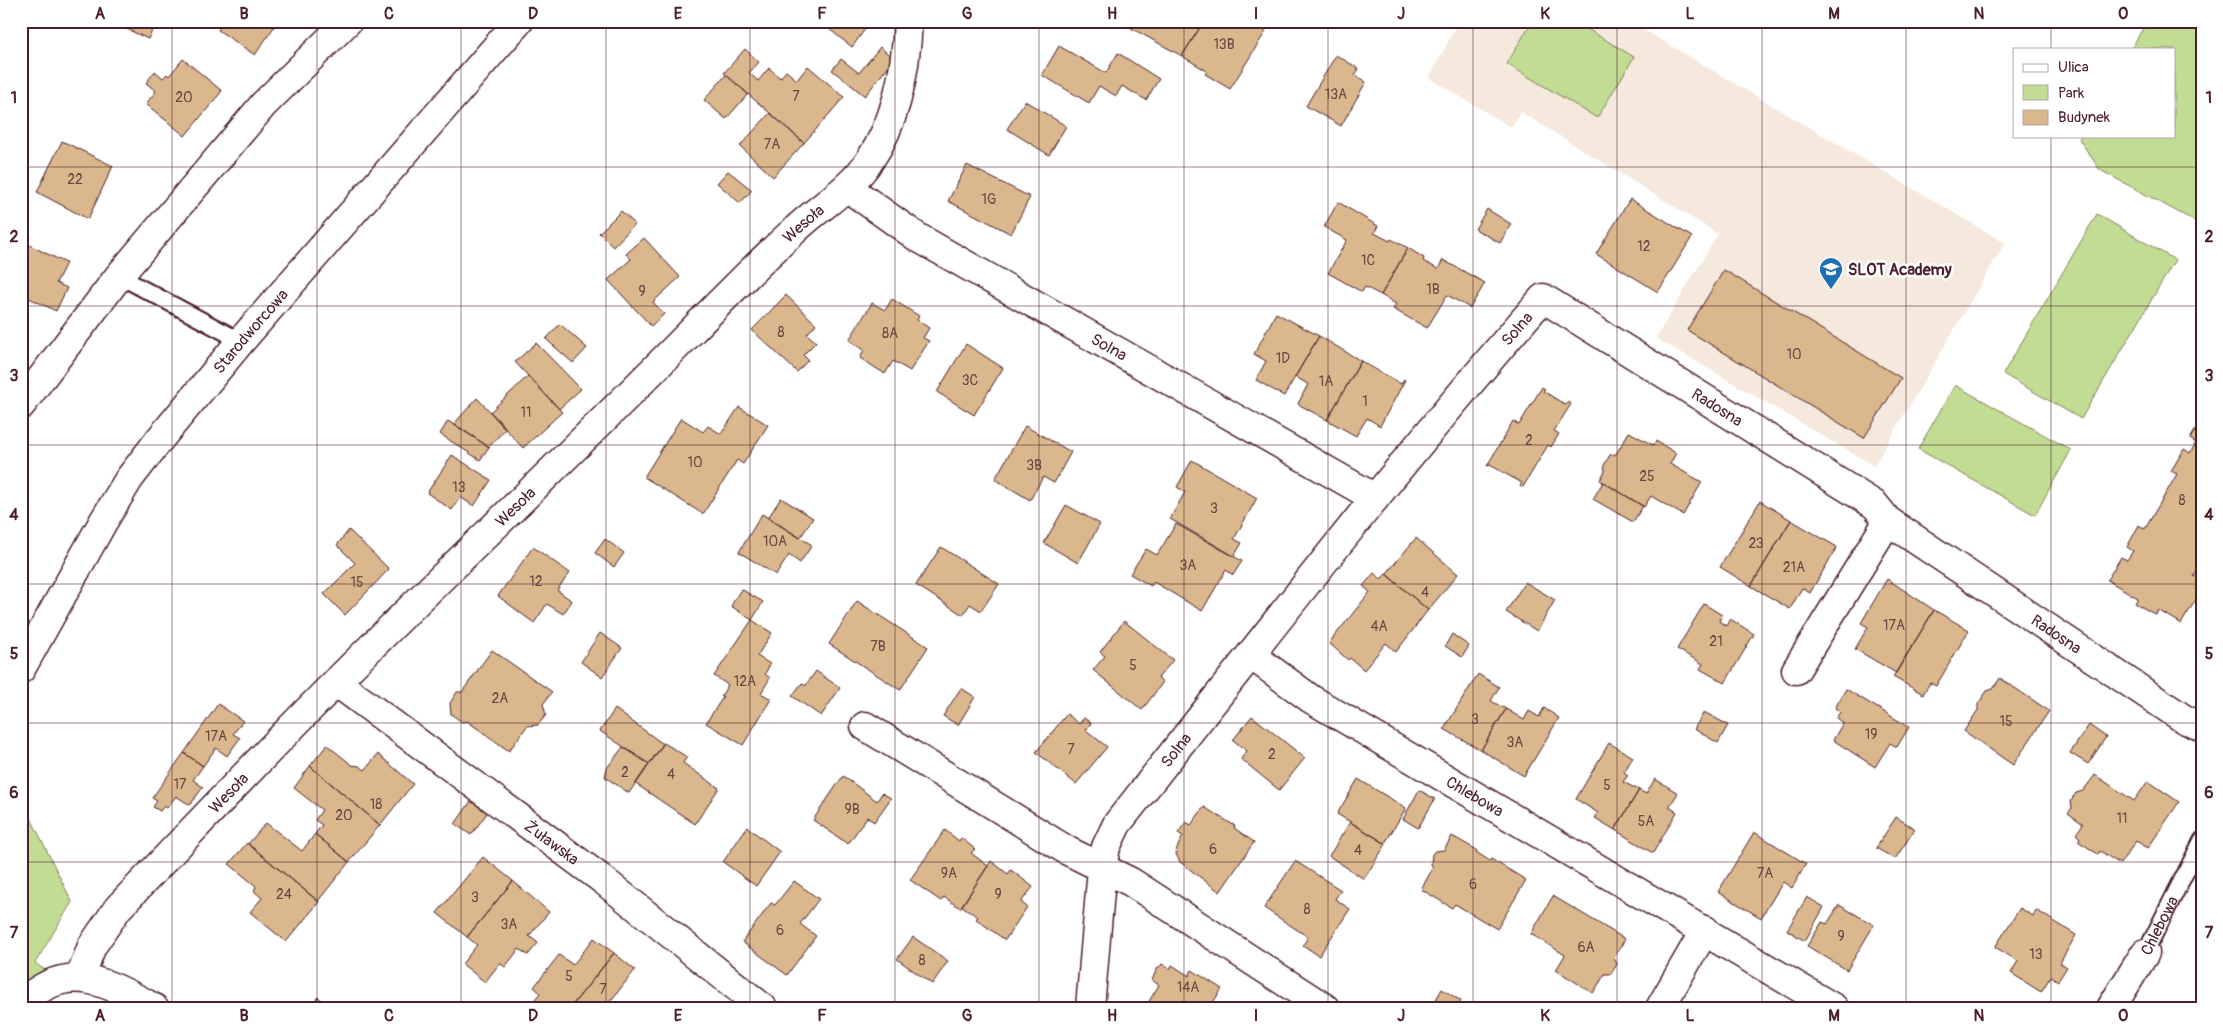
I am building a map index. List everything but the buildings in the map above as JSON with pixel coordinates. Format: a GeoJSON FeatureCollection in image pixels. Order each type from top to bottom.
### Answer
{"type":"FeatureCollection","features":[{"type":"Feature","properties":{"kind":"street"},"geometry":{"type":"LineString","coordinates":[[21,405],[118,276],[264,104],[348,21]]}},
{"type":"Feature","properties":{"kind":"street","name":"Wesoła"},"geometry":{"type":"LineString","coordinates":[[80,977],[92,946],[118,908],[336,682],[582,442],[745,277],[798,226],[848,188],[871,159],[887,126],[901,84],[906,53],[908,21]]}},
{"type":"Feature","properties":{"kind":"street","name":"Starodworcowa"},"geometry":{"type":"LineString","coordinates":[[24,657],[129,479],[241,341],[509,24]]}},
{"type":"Feature","properties":{"kind":"street","name":"Solna"},"geometry":{"type":"LineString","coordinates":[[848,188],[917,237],[1375,498]]}},
{"type":"Feature","properties":{"kind":"street","name":"Solna"},"geometry":{"type":"LineString","coordinates":[[1090,1008],[1102,868],[1106,847],[1117,824],[1375,498],[1473,379],[1543,298]]}},
{"type":"Feature","properties":{"kind":"street","name":"Radosna"},"geometry":{"type":"LineString","coordinates":[[1543,298],[1875,505],[1888,521],[2184,718],[2202,727]]}},
{"type":"Feature","properties":{"kind":"street"},"geometry":{"type":"LineString","coordinates":[[1796,670],[1888,521]]}},
{"type":"Feature","properties":{"kind":"street","name":"Chlebowa"},"geometry":{"type":"LineString","coordinates":[[1251,655],[1311,699],[1705,930],[1834,1008]]}},
{"type":"Feature","properties":{"kind":"street","name":"Żuławska"},"geometry":{"type":"LineString","coordinates":[[336,682],[603,880],[763,1008]]}},
{"type":"Feature","properties":{"kind":"street"},"geometry":{"type":"LineString","coordinates":[[865,726],[1068,851],[1131,882],[1325,1008]]}},
{"type":"Feature","properties":{"kind":"street"},"geometry":{"type":"LineString","coordinates":[[1660,1008],[1705,930]]}},
{"type":"Feature","properties":{"kind":"street","name":"Chlebowa"},"geometry":{"type":"LineString","coordinates":[[2111,1008],[2145,953]]}},
{"type":"Feature","properties":{"kind":"street"},"geometry":{"type":"LineString","coordinates":[[21,1002],[40,989],[60,980],[80,977],[127,992],[154,1008]]}},
{"type":"Feature","properties":{"kind":"lane"},"geometry":{"type":"LineString","coordinates":[[118,276],[241,341]]}},
{"type":"Feature","properties":{"kind":"lane","name":"Chlebowa"},"geometry":{"type":"LineString","coordinates":[[2145,953],[2202,840]]}},
{"type":"Feature","properties":{"kind":"shaded area","name":"SLOT Academy"},"geometry":{"type":"Polygon","coordinates":[[[1459,21],[1629,21],[2005,243],[1874,466],[1656,338],[1718,234],[1521,112],[1511,127],[1429,78],[1459,21]]]}},
{"type":"Feature","properties":{"kind":"green space"},"geometry":{"type":"Polygon","coordinates":[[[1532,21],[1574,21],[1634,57],[1597,118],[1507,64],[1532,21]]]}},
{"type":"Feature","properties":{"kind":"green space"},"geometry":{"type":"Polygon","coordinates":[[[2147,21],[2202,21],[2202,225],[2100,170],[2079,139],[2176,138],[2176,48],[2132,48],[2147,21]]]}},
{"type":"Feature","properties":{"kind":"green space"},"geometry":{"type":"Polygon","coordinates":[[[2097,214],[2175,260],[2081,419],[2003,374],[2097,214]]]}},
{"type":"Feature","properties":{"kind":"green space"},"geometry":{"type":"Polygon","coordinates":[[[1955,385],[2071,450],[2035,515],[1918,449],[1955,385]]]}},
{"type":"Feature","properties":{"kind":"green space"},"geometry":{"type":"Polygon","coordinates":[[[21,798],[72,902],[35,963],[48,972],[21,987],[21,798]]]}},
{"type":"Feature","properties":{"kind":"place","name":"SLOT Academy"},"geometry":{"type":"Point","coordinates":[1831,290]}}]}
